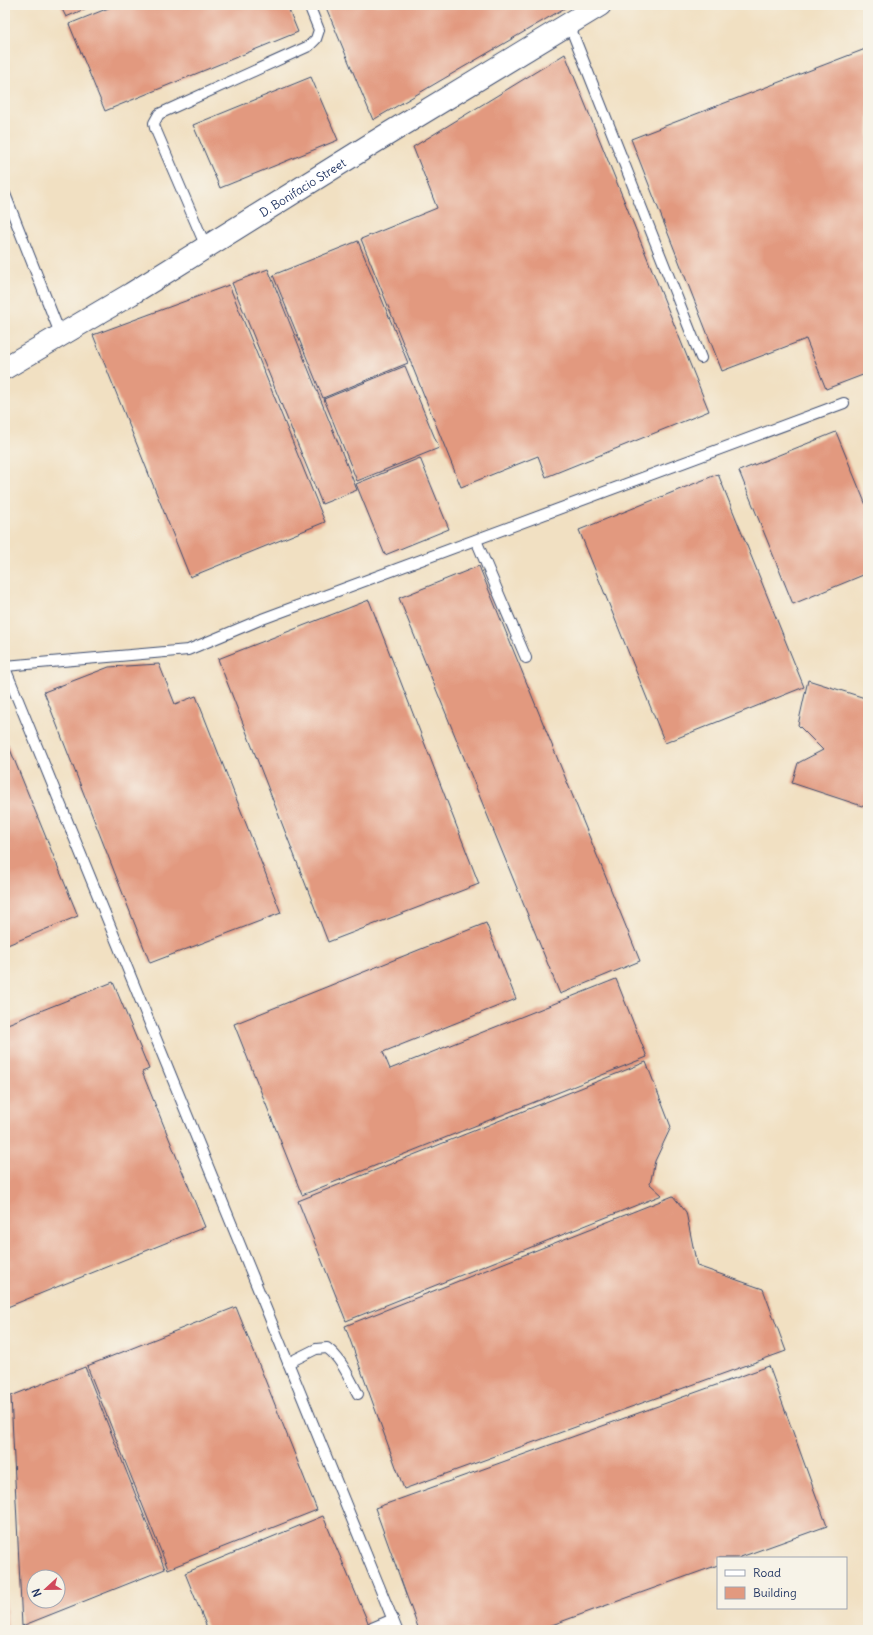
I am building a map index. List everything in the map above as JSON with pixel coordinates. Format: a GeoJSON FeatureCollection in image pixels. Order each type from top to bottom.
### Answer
{"type":"FeatureCollection","features":[{"type":"Feature","properties":{"kind":"main road","name":"D. Bonifacio Street"},"geometry":{"type":"LineString","coordinates":[[5,368],[206,247],[386,135],[600,5]]}},
{"type":"Feature","properties":{"kind":"lane"},"geometry":{"type":"LineString","coordinates":[[206,247],[155,128],[156,118],[159,114],[309,46],[316,39],[319,30],[309,5]]}},
{"type":"Feature","properties":{"kind":"lane"},"geometry":{"type":"LineString","coordinates":[[569,24],[701,358]]}},
{"type":"Feature","properties":{"kind":"lane"},"geometry":{"type":"LineString","coordinates":[[5,194],[60,336]]}},
{"type":"Feature","properties":{"kind":"lane"},"geometry":{"type":"LineString","coordinates":[[397,1630],[5,667],[188,650],[262,619],[844,403]]}},
{"type":"Feature","properties":{"kind":"lane"},"geometry":{"type":"LineString","coordinates":[[476,540],[526,658]]}},
{"type":"Feature","properties":{"kind":"lane"},"geometry":{"type":"LineString","coordinates":[[288,1363],[316,1349],[327,1348],[335,1353],[358,1394]]}},
{"type":"Feature","properties":{"kind":"lane"},"geometry":{"type":"LineString","coordinates":[[367,1630],[393,1619]]}},
{"type":"Feature","properties":{"kind":"building"},"geometry":{"type":"Polygon","coordinates":[[[60,5],[94,5],[66,17],[60,5]]]}},
{"type":"Feature","properties":{"kind":"building"},"geometry":{"type":"Polygon","coordinates":[[[116,5],[287,5],[298,32],[105,111],[69,24],[116,5]]]}},
{"type":"Feature","properties":{"kind":"building"},"geometry":{"type":"Polygon","coordinates":[[[325,5],[570,5],[373,120],[325,5]]]}},
{"type":"Feature","properties":{"kind":"building"},"geometry":{"type":"Polygon","coordinates":[[[868,48],[868,373],[826,389],[806,339],[722,371],[631,139],[868,48]]]}},
{"type":"Feature","properties":{"kind":"building"},"geometry":{"type":"Polygon","coordinates":[[[565,54],[709,411],[546,477],[538,456],[461,487],[361,239],[437,208],[413,147],[565,54]]]}},
{"type":"Feature","properties":{"kind":"building"},"geometry":{"type":"Polygon","coordinates":[[[311,77],[338,140],[220,188],[193,125],[311,77]]]}},
{"type":"Feature","properties":{"kind":"building"},"geometry":{"type":"Polygon","coordinates":[[[358,241],[408,363],[323,398],[273,275],[358,241]]]}},
{"type":"Feature","properties":{"kind":"building"},"geometry":{"type":"Polygon","coordinates":[[[268,269],[357,490],[322,504],[232,283],[268,269]]]}},
{"type":"Feature","properties":{"kind":"building"},"geometry":{"type":"Polygon","coordinates":[[[229,285],[325,522],[190,577],[93,335],[229,285]]]}},
{"type":"Feature","properties":{"kind":"building"},"geometry":{"type":"Polygon","coordinates":[[[405,366],[439,448],[357,481],[324,399],[405,366]]]}},
{"type":"Feature","properties":{"kind":"building"},"geometry":{"type":"Polygon","coordinates":[[[836,432],[868,510],[868,573],[793,604],[739,471],[836,432]]]}},
{"type":"Feature","properties":{"kind":"building"},"geometry":{"type":"Polygon","coordinates":[[[420,458],[449,529],[385,555],[356,484],[420,458]]]}},
{"type":"Feature","properties":{"kind":"building"},"geometry":{"type":"Polygon","coordinates":[[[718,474],[804,687],[665,743],[579,530],[718,474]]]}},
{"type":"Feature","properties":{"kind":"building"},"geometry":{"type":"Polygon","coordinates":[[[479,566],[640,961],[560,994],[399,598],[479,566]]]}},
{"type":"Feature","properties":{"kind":"building"},"geometry":{"type":"Polygon","coordinates":[[[369,600],[479,884],[328,942],[218,659],[369,600]]]}},
{"type":"Feature","properties":{"kind":"building"},"geometry":{"type":"Polygon","coordinates":[[[159,664],[175,704],[196,696],[281,913],[150,963],[44,692],[109,667],[159,664]]]}},
{"type":"Feature","properties":{"kind":"building"},"geometry":{"type":"Polygon","coordinates":[[[808,680],[868,699],[868,808],[792,783],[798,763],[823,750],[798,725],[808,680]]]}},
{"type":"Feature","properties":{"kind":"building"},"geometry":{"type":"Polygon","coordinates":[[[5,737],[78,916],[5,946],[5,737]]]}},
{"type":"Feature","properties":{"kind":"building"},"geometry":{"type":"Polygon","coordinates":[[[486,923],[516,999],[383,1052],[390,1069],[616,979],[647,1057],[302,1195],[234,1024],[486,923]]]}},
{"type":"Feature","properties":{"kind":"building"},"geometry":{"type":"Polygon","coordinates":[[[113,982],[149,1069],[142,1072],[205,1227],[5,1308],[5,1025],[113,982]]]}},
{"type":"Feature","properties":{"kind":"building"},"geometry":{"type":"Polygon","coordinates":[[[646,1062],[671,1127],[655,1161],[650,1184],[662,1195],[346,1321],[298,1201],[646,1062]]]}},
{"type":"Feature","properties":{"kind":"building"},"geometry":{"type":"Polygon","coordinates":[[[673,1196],[686,1212],[697,1266],[763,1289],[786,1351],[404,1489],[345,1326],[673,1196]]]}},
{"type":"Feature","properties":{"kind":"building"},"geometry":{"type":"Polygon","coordinates":[[[236,1307],[317,1510],[168,1569],[87,1366],[236,1307]]]}},
{"type":"Feature","properties":{"kind":"building"},"geometry":{"type":"Polygon","coordinates":[[[769,1366],[827,1526],[741,1557],[717,1557],[717,1565],[538,1630],[419,1630],[375,1508],[769,1366]]]}},
{"type":"Feature","properties":{"kind":"building"},"geometry":{"type":"Polygon","coordinates":[[[85,1367],[165,1569],[66,1608],[66,1569],[26,1569],[26,1609],[65,1609],[22,1626],[11,1396],[85,1367]]]}},
{"type":"Feature","properties":{"kind":"building"},"geometry":{"type":"Polygon","coordinates":[[[323,1516],[370,1627],[364,1630],[208,1630],[185,1573],[323,1516]]]}},
{"type":"Feature","properties":{"kind":"building"},"geometry":{"type":"Polygon","coordinates":[[[6,1599],[8,1630],[5,1630],[6,1599]]]}}]}
